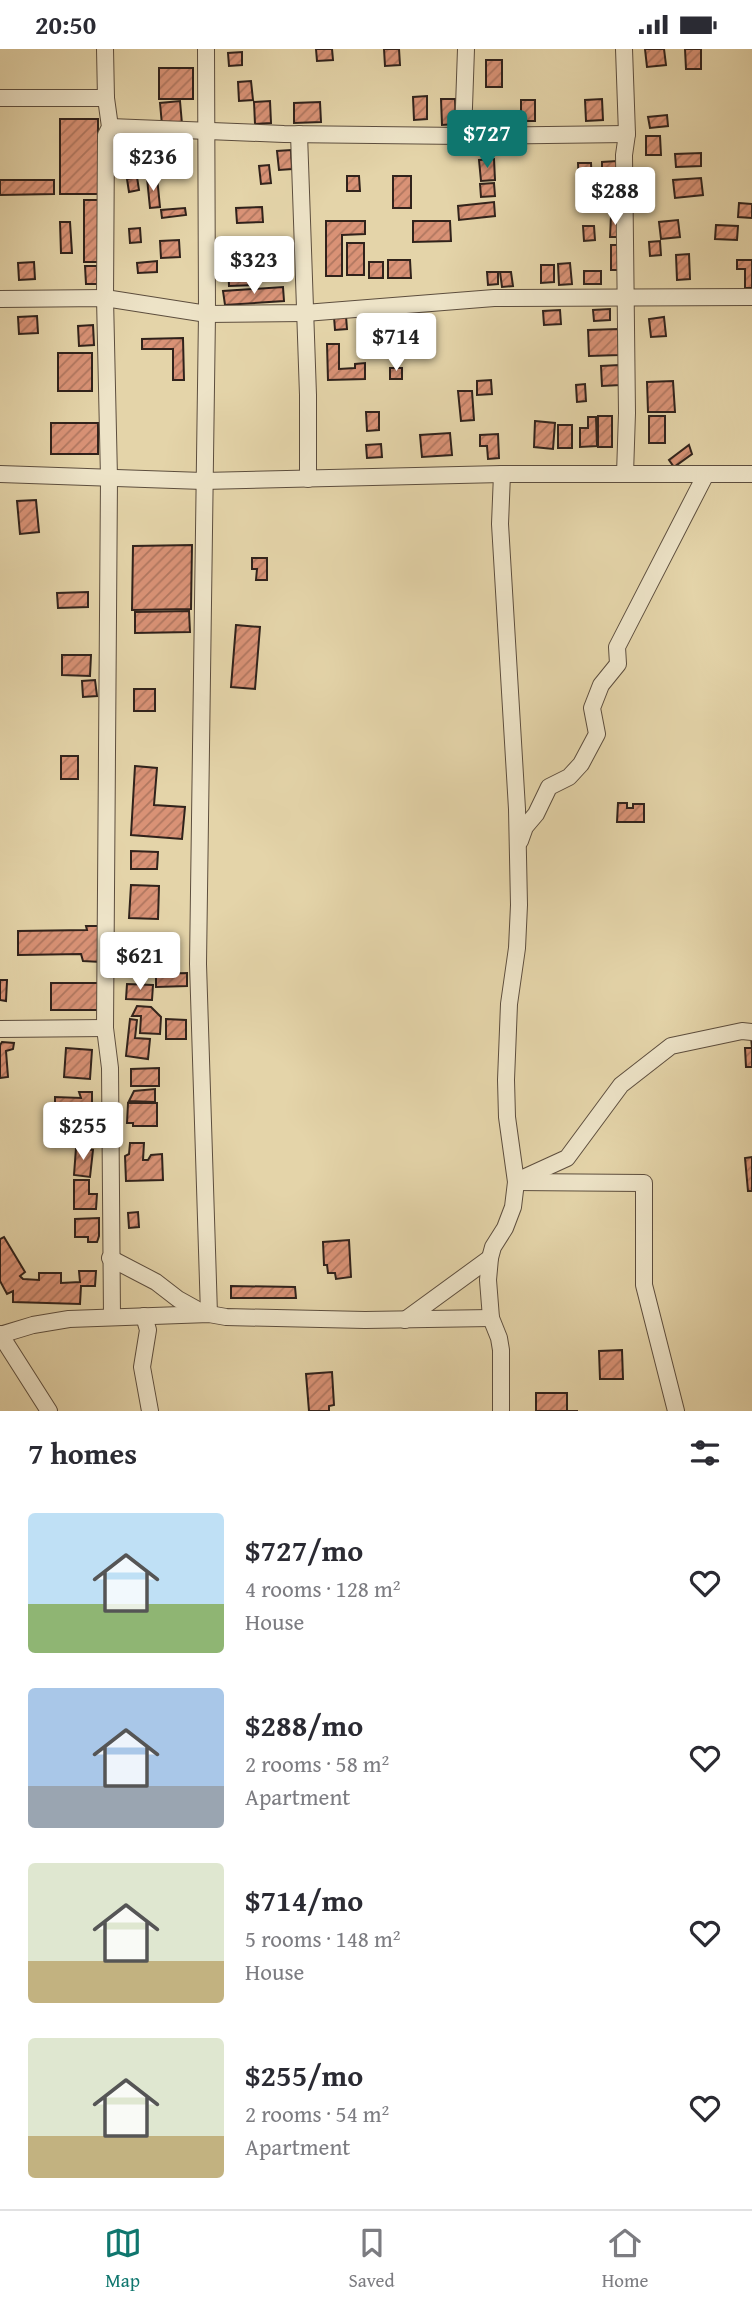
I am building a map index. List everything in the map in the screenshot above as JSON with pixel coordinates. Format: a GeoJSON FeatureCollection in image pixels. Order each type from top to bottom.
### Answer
{"type":"FeatureCollection","features":[{"type":"Feature","properties":{"kind":"street"},"geometry":{"type":"LineString","coordinates":[[105,49],[106,99],[110,127],[106,135],[105,299],[109,478],[105,1028],[110,1068],[112,1317]]}},
{"type":"Feature","properties":{"kind":"street"},"geometry":{"type":"LineString","coordinates":[[206,49],[207,314],[198,964],[207,1314]]}},
{"type":"Feature","properties":{"kind":"street"},"geometry":{"type":"LineString","coordinates":[[463,136],[466,49]]}},
{"type":"Feature","properties":{"kind":"street"},"geometry":{"type":"LineString","coordinates":[[624,49],[627,298],[625,474]]}},
{"type":"Feature","properties":{"kind":"street"},"geometry":{"type":"LineString","coordinates":[[0,98],[106,99]]}},
{"type":"Feature","properties":{"kind":"street"},"geometry":{"type":"LineString","coordinates":[[110,127],[299,134],[626,134]]}},
{"type":"Feature","properties":{"kind":"street"},"geometry":{"type":"LineString","coordinates":[[299,134],[308,395],[308,479]]}},
{"type":"Feature","properties":{"kind":"street"},"geometry":{"type":"LineString","coordinates":[[0,299],[105,299],[207,314],[305,313],[494,298],[752,297]]}},
{"type":"Feature","properties":{"kind":"street"},"geometry":{"type":"LineString","coordinates":[[0,474],[203,481],[502,474],[752,474]]}},
{"type":"Feature","properties":{"kind":"street"},"geometry":{"type":"LineString","coordinates":[[501,1411],[501,1350],[491,1318],[488,1280],[490,1258],[509,1218],[516,1182],[507,1117],[506,1080],[509,1004],[517,949],[518,846],[500,524],[502,474]]}},
{"type":"Feature","properties":{"kind":"street"},"geometry":{"type":"LineString","coordinates":[[518,846],[525,827],[536,814],[549,787],[569,777],[581,764],[597,734],[592,708],[601,685],[618,664],[617,647],[706,474]]}},
{"type":"Feature","properties":{"kind":"street"},"geometry":{"type":"LineString","coordinates":[[0,1029],[105,1028]]}},
{"type":"Feature","properties":{"kind":"street"},"geometry":{"type":"LineString","coordinates":[[516,1182],[567,1158],[621,1085],[671,1046],[742,1031],[752,1032]]}},
{"type":"Feature","properties":{"kind":"street"},"geometry":{"type":"LineString","coordinates":[[516,1182],[644,1182],[644,1285],[676,1411]]}},
{"type":"Feature","properties":{"kind":"street"},"geometry":{"type":"LineString","coordinates":[[110,1258],[156,1282],[178,1299],[207,1314]]}},
{"type":"Feature","properties":{"kind":"street"},"geometry":{"type":"LineString","coordinates":[[405,1320],[490,1258]]}},
{"type":"Feature","properties":{"kind":"street"},"geometry":{"type":"LineString","coordinates":[[49,1411],[0,1334],[48,1321],[112,1317],[207,1314],[226,1317],[405,1320],[491,1318]]}},
{"type":"Feature","properties":{"kind":"street"},"geometry":{"type":"LineString","coordinates":[[144,1316],[148,1331],[142,1367],[150,1411]]}},
{"type":"Feature","properties":{"kind":"building"},"geometry":{"type":"Polygon","coordinates":[[[316,49],[332,49],[333,60],[317,61],[316,49]]]}},
{"type":"Feature","properties":{"kind":"building"},"geometry":{"type":"Polygon","coordinates":[[[384,49],[399,49],[400,65],[385,66],[384,49]]]}},
{"type":"Feature","properties":{"kind":"building"},"geometry":{"type":"Polygon","coordinates":[[[645,49],[664,49],[666,65],[647,67],[645,49]]]}},
{"type":"Feature","properties":{"kind":"building"},"geometry":{"type":"Polygon","coordinates":[[[685,49],[701,49],[701,69],[686,69],[685,49]]]}},
{"type":"Feature","properties":{"kind":"building"},"geometry":{"type":"Polygon","coordinates":[[[242,52],[242,65],[229,66],[228,53],[242,52]]]}},
{"type":"Feature","properties":{"kind":"building"},"geometry":{"type":"Polygon","coordinates":[[[486,60],[502,60],[502,87],[486,87],[486,60]]]}},
{"type":"Feature","properties":{"kind":"building"},"geometry":{"type":"Polygon","coordinates":[[[159,68],[193,68],[193,99],[159,99],[159,68]]]}},
{"type":"Feature","properties":{"kind":"building"},"geometry":{"type":"Polygon","coordinates":[[[251,81],[253,100],[239,101],[238,82],[251,81]]]}},
{"type":"Feature","properties":{"kind":"building"},"geometry":{"type":"Polygon","coordinates":[[[427,96],[427,119],[414,120],[413,97],[427,96]]]}},
{"type":"Feature","properties":{"kind":"building"},"geometry":{"type":"Polygon","coordinates":[[[441,99],[455,99],[456,124],[442,125],[441,99]]]}},
{"type":"Feature","properties":{"kind":"building"},"geometry":{"type":"Polygon","coordinates":[[[602,99],[603,120],[586,121],[585,100],[602,99]]]}},
{"type":"Feature","properties":{"kind":"building"},"geometry":{"type":"Polygon","coordinates":[[[521,100],[535,100],[535,121],[521,121],[521,100]]]}},
{"type":"Feature","properties":{"kind":"building"},"geometry":{"type":"Polygon","coordinates":[[[180,101],[182,124],[162,125],[160,103],[180,101]]]}},
{"type":"Feature","properties":{"kind":"building"},"geometry":{"type":"Polygon","coordinates":[[[270,101],[271,123],[255,124],[254,102],[270,101]]]}},
{"type":"Feature","properties":{"kind":"building"},"geometry":{"type":"Polygon","coordinates":[[[320,102],[321,122],[294,123],[294,103],[320,102]]]}},
{"type":"Feature","properties":{"kind":"building"},"geometry":{"type":"Polygon","coordinates":[[[667,115],[668,126],[650,128],[648,117],[667,115]]]}},
{"type":"Feature","properties":{"kind":"building"},"geometry":{"type":"Polygon","coordinates":[[[60,119],[98,119],[98,194],[60,194],[60,119]]]}},
{"type":"Feature","properties":{"kind":"building"},"geometry":{"type":"Polygon","coordinates":[[[646,136],[660,136],[661,155],[646,155],[646,136]]]}},
{"type":"Feature","properties":{"kind":"building"},"geometry":{"type":"Polygon","coordinates":[[[291,150],[292,169],[279,170],[277,151],[291,150]]]}},
{"type":"Feature","properties":{"kind":"building"},"geometry":{"type":"Polygon","coordinates":[[[701,153],[701,166],[676,167],[675,154],[701,153]]]}},
{"type":"Feature","properties":{"kind":"building"},"geometry":{"type":"Polygon","coordinates":[[[494,159],[495,180],[481,181],[479,160],[494,159]]]}},
{"type":"Feature","properties":{"kind":"building"},"geometry":{"type":"Polygon","coordinates":[[[617,161],[618,189],[602,190],[602,162],[617,161]]]}},
{"type":"Feature","properties":{"kind":"building"},"geometry":{"type":"Polygon","coordinates":[[[578,163],[591,163],[592,185],[579,186],[578,163]]]}},
{"type":"Feature","properties":{"kind":"building"},"geometry":{"type":"Polygon","coordinates":[[[269,165],[271,183],[261,184],[259,166],[269,165]]]}},
{"type":"Feature","properties":{"kind":"building"},"geometry":{"type":"Polygon","coordinates":[[[347,176],[359,176],[360,191],[347,191],[347,176]]]}},
{"type":"Feature","properties":{"kind":"building"},"geometry":{"type":"Polygon","coordinates":[[[393,176],[411,176],[411,208],[393,208],[393,176]]]}},
{"type":"Feature","properties":{"kind":"building"},"geometry":{"type":"Polygon","coordinates":[[[137,177],[139,190],[129,192],[127,179],[137,177]]]}},
{"type":"Feature","properties":{"kind":"building"},"geometry":{"type":"Polygon","coordinates":[[[157,177],[160,207],[150,208],[147,178],[157,177]]]}},
{"type":"Feature","properties":{"kind":"building"},"geometry":{"type":"Polygon","coordinates":[[[701,178],[703,195],[675,198],[673,180],[701,178]]]}},
{"type":"Feature","properties":{"kind":"building"},"geometry":{"type":"Polygon","coordinates":[[[0,180],[54,180],[54,194],[0,195],[0,180]]]}},
{"type":"Feature","properties":{"kind":"building"},"geometry":{"type":"Polygon","coordinates":[[[494,183],[495,196],[481,197],[480,184],[494,183]]]}},
{"type":"Feature","properties":{"kind":"building"},"geometry":{"type":"Polygon","coordinates":[[[84,200],[99,200],[99,262],[84,262],[84,200]]]}},
{"type":"Feature","properties":{"kind":"building"},"geometry":{"type":"Polygon","coordinates":[[[494,202],[495,216],[459,220],[458,206],[494,202]]]}},
{"type":"Feature","properties":{"kind":"building"},"geometry":{"type":"Polygon","coordinates":[[[739,203],[752,204],[752,218],[738,217],[739,203]]]}},
{"type":"Feature","properties":{"kind":"building"},"geometry":{"type":"Polygon","coordinates":[[[262,207],[263,222],[237,223],[236,208],[262,207]]]}},
{"type":"Feature","properties":{"kind":"building"},"geometry":{"type":"Polygon","coordinates":[[[185,208],[186,215],[162,218],[161,210],[185,208]]]}},
{"type":"Feature","properties":{"kind":"building"},"geometry":{"type":"Polygon","coordinates":[[[611,216],[620,216],[619,237],[610,237],[611,216]]]}},
{"type":"Feature","properties":{"kind":"building"},"geometry":{"type":"Polygon","coordinates":[[[678,220],[680,237],[661,239],[659,222],[678,220]]]}},
{"type":"Feature","properties":{"kind":"building"},"geometry":{"type":"Polygon","coordinates":[[[326,221],[365,221],[365,234],[342,235],[342,276],[326,276],[326,221]]]}},
{"type":"Feature","properties":{"kind":"building"},"geometry":{"type":"Polygon","coordinates":[[[413,221],[450,221],[451,241],[413,242],[413,221]]]}},
{"type":"Feature","properties":{"kind":"building"},"geometry":{"type":"Polygon","coordinates":[[[60,222],[70,222],[72,253],[61,253],[60,222]]]}},
{"type":"Feature","properties":{"kind":"building"},"geometry":{"type":"Polygon","coordinates":[[[716,225],[738,226],[737,240],[715,239],[716,225]]]}},
{"type":"Feature","properties":{"kind":"building"},"geometry":{"type":"Polygon","coordinates":[[[583,226],[594,226],[595,240],[584,241],[583,226]]]}},
{"type":"Feature","properties":{"kind":"building"},"geometry":{"type":"Polygon","coordinates":[[[140,228],[141,242],[130,243],[129,229],[140,228]]]}},
{"type":"Feature","properties":{"kind":"building"},"geometry":{"type":"Polygon","coordinates":[[[179,240],[180,257],[161,258],[160,241],[179,240]]]}},
{"type":"Feature","properties":{"kind":"building"},"geometry":{"type":"Polygon","coordinates":[[[660,241],[661,255],[650,256],[649,242],[660,241]]]}},
{"type":"Feature","properties":{"kind":"building"},"geometry":{"type":"Polygon","coordinates":[[[347,243],[364,243],[364,275],[347,275],[347,243]]]}},
{"type":"Feature","properties":{"kind":"building"},"geometry":{"type":"Polygon","coordinates":[[[611,245],[619,245],[619,270],[611,270],[611,245]]]}},
{"type":"Feature","properties":{"kind":"building"},"geometry":{"type":"Polygon","coordinates":[[[264,246],[290,246],[290,259],[264,259],[264,246]]]}},
{"type":"Feature","properties":{"kind":"building"},"geometry":{"type":"Polygon","coordinates":[[[689,254],[690,279],[677,280],[676,255],[689,254]]]}},
{"type":"Feature","properties":{"kind":"building"},"geometry":{"type":"Polygon","coordinates":[[[257,260],[259,285],[229,286],[228,261],[257,260]]]}},
{"type":"Feature","properties":{"kind":"building"},"geometry":{"type":"Polygon","coordinates":[[[388,260],[410,260],[411,278],[388,278],[388,260]]]}},
{"type":"Feature","properties":{"kind":"building"},"geometry":{"type":"Polygon","coordinates":[[[737,260],[752,260],[752,288],[745,288],[745,269],[737,269],[737,260]]]}},
{"type":"Feature","properties":{"kind":"building"},"geometry":{"type":"Polygon","coordinates":[[[157,261],[157,272],[138,273],[137,263],[157,261]]]}},
{"type":"Feature","properties":{"kind":"building"},"geometry":{"type":"Polygon","coordinates":[[[34,262],[35,279],[19,280],[18,263],[34,262]]]}},
{"type":"Feature","properties":{"kind":"building"},"geometry":{"type":"Polygon","coordinates":[[[369,262],[383,262],[383,278],[369,278],[369,262]]]}},
{"type":"Feature","properties":{"kind":"building"},"geometry":{"type":"Polygon","coordinates":[[[570,263],[572,284],[559,285],[558,264],[570,263]]]}},
{"type":"Feature","properties":{"kind":"building"},"geometry":{"type":"Polygon","coordinates":[[[541,265],[554,265],[554,282],[541,283],[541,265]]]}},
{"type":"Feature","properties":{"kind":"building"},"geometry":{"type":"Polygon","coordinates":[[[85,266],[97,266],[98,284],[86,284],[85,266]]]}},
{"type":"Feature","properties":{"kind":"building"},"geometry":{"type":"Polygon","coordinates":[[[584,271],[601,271],[601,284],[584,284],[584,271]]]}},
{"type":"Feature","properties":{"kind":"building"},"geometry":{"type":"Polygon","coordinates":[[[487,272],[498,272],[498,284],[488,285],[487,272]]]}},
{"type":"Feature","properties":{"kind":"building"},"geometry":{"type":"Polygon","coordinates":[[[500,272],[511,272],[513,286],[502,287],[500,272]]]}},
{"type":"Feature","properties":{"kind":"building"},"geometry":{"type":"Polygon","coordinates":[[[283,287],[284,301],[225,305],[223,291],[283,287]]]}},
{"type":"Feature","properties":{"kind":"building"},"geometry":{"type":"Polygon","coordinates":[[[610,309],[610,320],[594,321],[593,310],[610,309]]]}},
{"type":"Feature","properties":{"kind":"building"},"geometry":{"type":"Polygon","coordinates":[[[560,310],[561,324],[544,325],[543,311],[560,310]]]}},
{"type":"Feature","properties":{"kind":"building"},"geometry":{"type":"Polygon","coordinates":[[[37,316],[38,333],[19,334],[18,317],[37,316]]]}},
{"type":"Feature","properties":{"kind":"building"},"geometry":{"type":"Polygon","coordinates":[[[346,316],[347,329],[335,330],[334,317],[346,316]]]}},
{"type":"Feature","properties":{"kind":"building"},"geometry":{"type":"Polygon","coordinates":[[[664,317],[666,336],[651,337],[649,319],[664,317]]]}},
{"type":"Feature","properties":{"kind":"building"},"geometry":{"type":"Polygon","coordinates":[[[371,322],[372,343],[365,343],[364,323],[371,322]]]}},
{"type":"Feature","properties":{"kind":"building"},"geometry":{"type":"Polygon","coordinates":[[[93,325],[94,345],[79,346],[78,326],[93,325]]]}},
{"type":"Feature","properties":{"kind":"building"},"geometry":{"type":"Polygon","coordinates":[[[618,329],[619,355],[589,356],[588,330],[618,329]]]}},
{"type":"Feature","properties":{"kind":"building"},"geometry":{"type":"Polygon","coordinates":[[[183,338],[184,380],[173,380],[173,349],[142,349],[142,339],[183,338]]]}},
{"type":"Feature","properties":{"kind":"building"},"geometry":{"type":"Polygon","coordinates":[[[327,344],[339,344],[339,369],[355,368],[355,364],[365,363],[365,379],[328,380],[327,344]]]}},
{"type":"Feature","properties":{"kind":"building"},"geometry":{"type":"Polygon","coordinates":[[[58,353],[92,353],[92,391],[58,391],[58,353]]]}},
{"type":"Feature","properties":{"kind":"building"},"geometry":{"type":"Polygon","coordinates":[[[619,365],[620,385],[602,386],[601,366],[619,365]]]}},
{"type":"Feature","properties":{"kind":"building"},"geometry":{"type":"Polygon","coordinates":[[[390,368],[402,368],[402,379],[390,379],[390,368]]]}},
{"type":"Feature","properties":{"kind":"building"},"geometry":{"type":"Polygon","coordinates":[[[491,380],[492,394],[477,395],[477,381],[491,380]]]}},
{"type":"Feature","properties":{"kind":"building"},"geometry":{"type":"Polygon","coordinates":[[[673,381],[675,412],[648,412],[647,382],[673,381]]]}},
{"type":"Feature","properties":{"kind":"building"},"geometry":{"type":"Polygon","coordinates":[[[585,384],[586,401],[577,402],[576,385],[585,384]]]}},
{"type":"Feature","properties":{"kind":"building"},"geometry":{"type":"Polygon","coordinates":[[[458,391],[472,391],[474,420],[461,421],[458,391]]]}},
{"type":"Feature","properties":{"kind":"building"},"geometry":{"type":"Polygon","coordinates":[[[366,412],[379,412],[379,430],[367,431],[366,412]]]}},
{"type":"Feature","properties":{"kind":"building"},"geometry":{"type":"Polygon","coordinates":[[[598,416],[612,416],[612,447],[598,447],[598,416]]]}},
{"type":"Feature","properties":{"kind":"building"},"geometry":{"type":"Polygon","coordinates":[[[649,416],[665,416],[665,443],[649,443],[649,416]]]}},
{"type":"Feature","properties":{"kind":"building"},"geometry":{"type":"Polygon","coordinates":[[[588,417],[596,417],[597,446],[580,447],[580,428],[588,428],[588,417]]]}},
{"type":"Feature","properties":{"kind":"building"},"geometry":{"type":"Polygon","coordinates":[[[535,421],[555,423],[553,449],[534,447],[535,421]]]}},
{"type":"Feature","properties":{"kind":"building"},"geometry":{"type":"Polygon","coordinates":[[[51,423],[98,423],[98,454],[51,454],[51,423]]]}},
{"type":"Feature","properties":{"kind":"building"},"geometry":{"type":"Polygon","coordinates":[[[558,425],[572,425],[572,448],[558,448],[558,425]]]}},
{"type":"Feature","properties":{"kind":"building"},"geometry":{"type":"Polygon","coordinates":[[[450,433],[452,455],[422,457],[420,435],[450,433]]]}},
{"type":"Feature","properties":{"kind":"building"},"geometry":{"type":"Polygon","coordinates":[[[498,434],[499,458],[488,459],[487,446],[480,446],[480,435],[498,434]]]}},
{"type":"Feature","properties":{"kind":"building"},"geometry":{"type":"Polygon","coordinates":[[[381,444],[382,457],[367,458],[366,445],[381,444]]]}},
{"type":"Feature","properties":{"kind":"building"},"geometry":{"type":"Polygon","coordinates":[[[689,445],[692,454],[674,467],[669,460],[689,445]]]}},
{"type":"Feature","properties":{"kind":"building"},"geometry":{"type":"Polygon","coordinates":[[[36,500],[39,532],[20,534],[17,501],[36,500]]]}},
{"type":"Feature","properties":{"kind":"building"},"geometry":{"type":"Polygon","coordinates":[[[192,545],[191,609],[132,610],[133,546],[192,545]]]}},
{"type":"Feature","properties":{"kind":"building"},"geometry":{"type":"Polygon","coordinates":[[[252,558],[267,558],[267,580],[256,580],[257,569],[252,569],[252,558]]]}},
{"type":"Feature","properties":{"kind":"building"},"geometry":{"type":"Polygon","coordinates":[[[88,592],[88,607],[58,608],[57,593],[88,592]]]}},
{"type":"Feature","properties":{"kind":"building"},"geometry":{"type":"Polygon","coordinates":[[[189,611],[190,632],[135,633],[135,612],[189,611]]]}},
{"type":"Feature","properties":{"kind":"building"},"geometry":{"type":"Polygon","coordinates":[[[236,625],[260,627],[255,689],[231,687],[236,625]]]}},
{"type":"Feature","properties":{"kind":"building"},"geometry":{"type":"Polygon","coordinates":[[[62,655],[91,655],[90,676],[62,675],[62,655]]]}},
{"type":"Feature","properties":{"kind":"building"},"geometry":{"type":"Polygon","coordinates":[[[95,680],[97,696],[83,697],[82,681],[95,680]]]}},
{"type":"Feature","properties":{"kind":"building"},"geometry":{"type":"Polygon","coordinates":[[[134,689],[155,689],[155,711],[134,711],[134,689]]]}},
{"type":"Feature","properties":{"kind":"building"},"geometry":{"type":"Polygon","coordinates":[[[61,756],[78,756],[78,779],[61,779],[61,756]]]}},
{"type":"Feature","properties":{"kind":"building"},"geometry":{"type":"Polygon","coordinates":[[[135,766],[157,768],[154,805],[185,807],[182,839],[131,835],[135,766]]]}},
{"type":"Feature","properties":{"kind":"building"},"geometry":{"type":"Polygon","coordinates":[[[618,803],[627,803],[627,808],[633,808],[633,804],[644,804],[644,822],[617,822],[618,803]]]}},
{"type":"Feature","properties":{"kind":"building"},"geometry":{"type":"Polygon","coordinates":[[[131,851],[158,852],[157,869],[131,869],[131,851]]]}},
{"type":"Feature","properties":{"kind":"building"},"geometry":{"type":"Polygon","coordinates":[[[131,885],[159,886],[158,919],[129,918],[131,885]]]}},
{"type":"Feature","properties":{"kind":"building"},"geometry":{"type":"Polygon","coordinates":[[[86,926],[102,926],[101,962],[83,961],[81,954],[18,955],[18,931],[87,930],[86,926]]]}},
{"type":"Feature","properties":{"kind":"building"},"geometry":{"type":"Polygon","coordinates":[[[134,937],[151,937],[151,948],[134,948],[134,937]]]}},
{"type":"Feature","properties":{"kind":"building"},"geometry":{"type":"Polygon","coordinates":[[[187,973],[187,986],[156,987],[156,974],[187,973]]]}},
{"type":"Feature","properties":{"kind":"building"},"geometry":{"type":"Polygon","coordinates":[[[0,980],[7,980],[6,1001],[0,1000],[0,980]]]}},
{"type":"Feature","properties":{"kind":"building"},"geometry":{"type":"Polygon","coordinates":[[[51,983],[98,983],[98,1010],[51,1010],[51,983]]]}},
{"type":"Feature","properties":{"kind":"building"},"geometry":{"type":"Polygon","coordinates":[[[127,984],[153,985],[152,1000],[126,999],[127,984]]]}},
{"type":"Feature","properties":{"kind":"building"},"geometry":{"type":"Polygon","coordinates":[[[137,1006],[151,1007],[161,1017],[160,1034],[140,1033],[141,1016],[132,1016],[137,1006]]]}},
{"type":"Feature","properties":{"kind":"building"},"geometry":{"type":"Polygon","coordinates":[[[130,1019],[137,1020],[135,1038],[150,1039],[148,1059],[126,1056],[130,1019]]]}},
{"type":"Feature","properties":{"kind":"building"},"geometry":{"type":"Polygon","coordinates":[[[166,1019],[186,1020],[186,1039],[166,1039],[166,1019]]]}},
{"type":"Feature","properties":{"kind":"building"},"geometry":{"type":"Polygon","coordinates":[[[2,1042],[14,1043],[13,1049],[6,1051],[8,1077],[0,1078],[0,1045],[2,1042]]]}},
{"type":"Feature","properties":{"kind":"building"},"geometry":{"type":"Polygon","coordinates":[[[66,1048],[92,1050],[90,1079],[64,1077],[66,1048]]]}},
{"type":"Feature","properties":{"kind":"building"},"geometry":{"type":"Polygon","coordinates":[[[745,1048],[752,1048],[752,1067],[746,1067],[745,1048]]]}},
{"type":"Feature","properties":{"kind":"building"},"geometry":{"type":"Polygon","coordinates":[[[159,1068],[159,1086],[131,1086],[131,1069],[159,1068]]]}},
{"type":"Feature","properties":{"kind":"building"},"geometry":{"type":"Polygon","coordinates":[[[155,1089],[155,1102],[129,1101],[134,1091],[155,1089]]]}},
{"type":"Feature","properties":{"kind":"building"},"geometry":{"type":"Polygon","coordinates":[[[79,1092],[92,1092],[92,1108],[82,1116],[55,1115],[55,1097],[81,1098],[79,1092]]]}},
{"type":"Feature","properties":{"kind":"building"},"geometry":{"type":"Polygon","coordinates":[[[128,1103],[157,1103],[157,1126],[133,1126],[133,1123],[127,1123],[128,1103]]]}},
{"type":"Feature","properties":{"kind":"building"},"geometry":{"type":"Polygon","coordinates":[[[130,1143],[144,1143],[143,1160],[148,1160],[151,1155],[162,1154],[163,1180],[126,1181],[125,1156],[129,1154],[130,1143]]]}},
{"type":"Feature","properties":{"kind":"building"},"geometry":{"type":"Polygon","coordinates":[[[76,1148],[93,1150],[90,1177],[74,1175],[76,1148]]]}},
{"type":"Feature","properties":{"kind":"building"},"geometry":{"type":"Polygon","coordinates":[[[752,1157],[752,1191],[748,1191],[745,1158],[752,1157]]]}},
{"type":"Feature","properties":{"kind":"building"},"geometry":{"type":"Polygon","coordinates":[[[74,1180],[89,1180],[89,1194],[97,1194],[96,1209],[74,1209],[74,1180]]]}},
{"type":"Feature","properties":{"kind":"building"},"geometry":{"type":"Polygon","coordinates":[[[138,1212],[139,1227],[129,1228],[128,1213],[138,1212]]]}},
{"type":"Feature","properties":{"kind":"building"},"geometry":{"type":"Polygon","coordinates":[[[99,1218],[97,1242],[88,1242],[88,1237],[75,1237],[75,1219],[99,1218]]]}},
{"type":"Feature","properties":{"kind":"building"},"geometry":{"type":"Polygon","coordinates":[[[4,1237],[25,1272],[20,1276],[23,1279],[39,1280],[39,1273],[61,1273],[61,1283],[80,1282],[79,1271],[96,1271],[95,1286],[81,1286],[80,1304],[13,1302],[13,1291],[7,1294],[0,1281],[0,1239],[4,1237]]]}},
{"type":"Feature","properties":{"kind":"building"},"geometry":{"type":"Polygon","coordinates":[[[349,1240],[351,1277],[336,1279],[335,1273],[328,1273],[327,1265],[324,1265],[323,1242],[349,1240]]]}},
{"type":"Feature","properties":{"kind":"building"},"geometry":{"type":"Polygon","coordinates":[[[231,1286],[295,1287],[296,1298],[231,1298],[231,1286]]]}},
{"type":"Feature","properties":{"kind":"building"},"geometry":{"type":"Polygon","coordinates":[[[622,1350],[623,1379],[600,1379],[599,1351],[622,1350]]]}},
{"type":"Feature","properties":{"kind":"building"},"geometry":{"type":"Polygon","coordinates":[[[332,1372],[334,1405],[329,1406],[329,1411],[309,1411],[306,1374],[332,1372]]]}},
{"type":"Feature","properties":{"kind":"building"},"geometry":{"type":"Polygon","coordinates":[[[536,1393],[567,1393],[567,1411],[536,1411],[536,1393]]]}}]}
